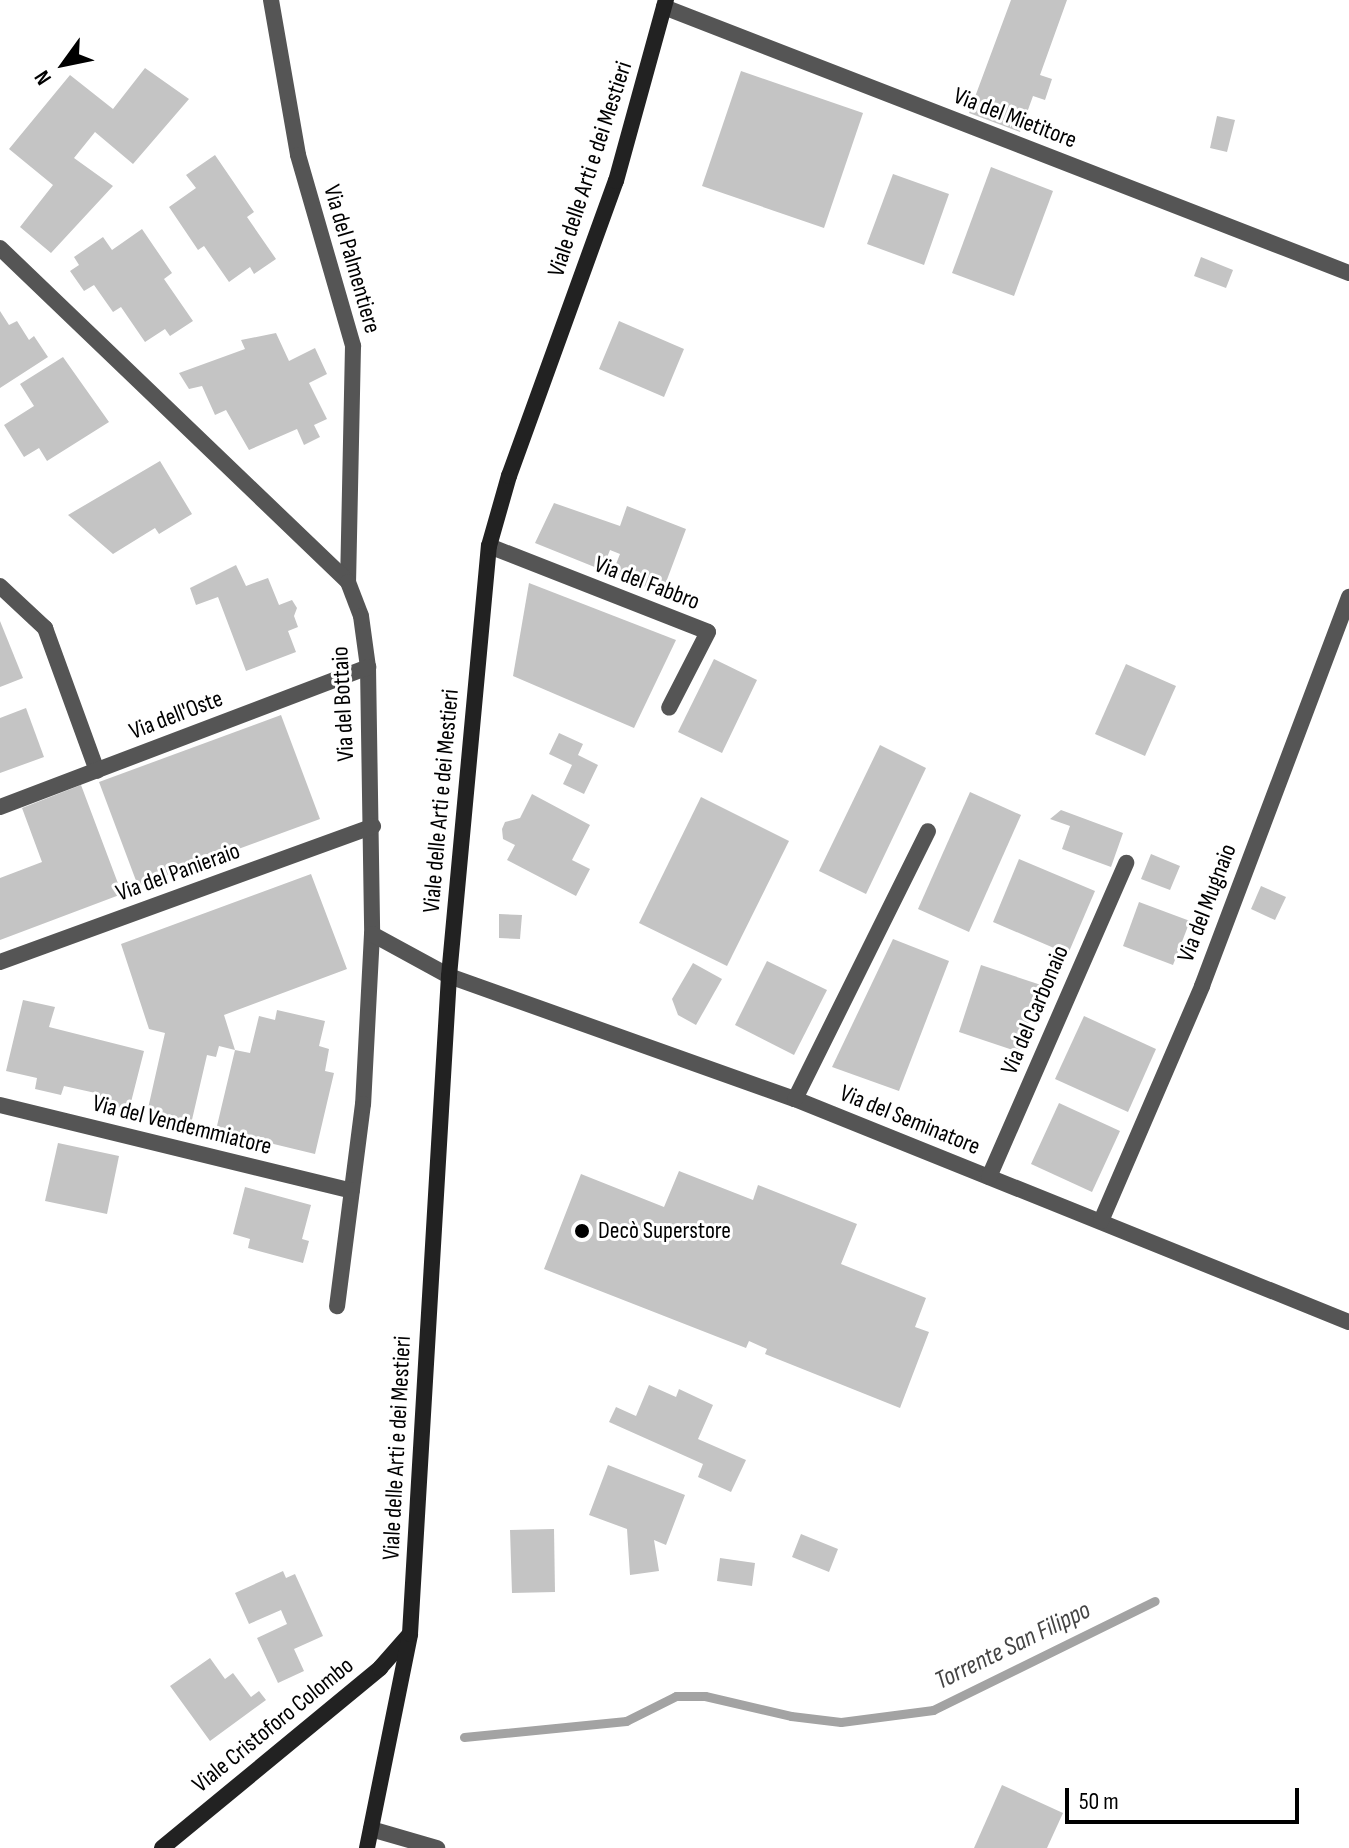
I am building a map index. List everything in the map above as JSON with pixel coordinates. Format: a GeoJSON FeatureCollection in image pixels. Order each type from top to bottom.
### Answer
{"type":"FeatureCollection","features":[{"type":"Feature","properties":{"kind":"street","name":"Via del Palmentiere"},"geometry":{"type":"LineString","coordinates":[[271,0],[298,155],[353,346],[348,582]]}},
{"type":"Feature","properties":{"kind":"street","name":"Via del Mietitore"},"geometry":{"type":"LineString","coordinates":[[665,3],[1349,273]]}},
{"type":"Feature","properties":{"kind":"street","name":"Viale delle Arti e dei Mestieri"},"geometry":{"type":"LineString","coordinates":[[367,1848],[410,1634],[449,976],[489,546],[509,476],[616,181],[665,3]]}},
{"type":"Feature","properties":{"kind":"street","name":"Via del Bottaio"},"geometry":{"type":"LineString","coordinates":[[0,248],[348,582],[361,616],[368,667],[373,826],[372,934],[363,1104],[337,1306]]}},
{"type":"Feature","properties":{"kind":"street","name":"Via del Fabbro"},"geometry":{"type":"LineString","coordinates":[[489,546],[708,632],[669,708]]}},
{"type":"Feature","properties":{"kind":"street"},"geometry":{"type":"LineString","coordinates":[[0,586],[45,628],[97,771]]}},
{"type":"Feature","properties":{"kind":"street","name":"Via del Mugnaio"},"geometry":{"type":"LineString","coordinates":[[1101,1221],[1202,986],[1349,597]]}},
{"type":"Feature","properties":{"kind":"street","name":"Via dell'Oste"},"geometry":{"type":"LineString","coordinates":[[0,807],[368,667]]}},
{"type":"Feature","properties":{"kind":"street","name":"Via del Panieraio"},"geometry":{"type":"LineString","coordinates":[[0,962],[373,826]]}},
{"type":"Feature","properties":{"kind":"street"},"geometry":{"type":"LineString","coordinates":[[795,1099],[928,831]]}},
{"type":"Feature","properties":{"kind":"street","name":"Via del Carbonaio"},"geometry":{"type":"LineString","coordinates":[[989,1177],[1126,863]]}},
{"type":"Feature","properties":{"kind":"street","name":"Via del Seminatore"},"geometry":{"type":"LineString","coordinates":[[372,934],[449,976],[795,1099],[1349,1322]]}},
{"type":"Feature","properties":{"kind":"street","name":"Via del Vendemmiatore"},"geometry":{"type":"LineString","coordinates":[[0,1105],[352,1191]]}},
{"type":"Feature","properties":{"kind":"street","name":"Viale Cristoforo Colombo"},"geometry":{"type":"LineString","coordinates":[[162,1848],[380,1668],[410,1634]]}},
{"type":"Feature","properties":{"kind":"street"},"geometry":{"type":"LineString","coordinates":[[371,1829],[437,1848]]}},
{"type":"Feature","properties":{"kind":"building"},"geometry":{"type":"Polygon","coordinates":[[[1011,0],[1067,0],[1040,75],[1052,79],[1045,100],[1033,96],[1020,132],[969,113],[1011,0]]]}},
{"type":"Feature","properties":{"kind":"building"},"geometry":{"type":"Polygon","coordinates":[[[145,68],[189,99],[133,164],[95,132],[74,158],[113,186],[51,253],[20,227],[53,185],[9,149],[70,75],[113,109],[145,68]]]}},
{"type":"Feature","properties":{"kind":"building"},"geometry":{"type":"Polygon","coordinates":[[[741,71],[863,113],[824,228],[702,186],[741,71]]]}},
{"type":"Feature","properties":{"kind":"building"},"geometry":{"type":"Polygon","coordinates":[[[1217,116],[1235,120],[1227,152],[1210,148],[1217,116]]]}},
{"type":"Feature","properties":{"kind":"building"},"geometry":{"type":"Polygon","coordinates":[[[215,155],[254,212],[247,217],[276,259],[254,274],[250,267],[229,282],[204,246],[198,250],[169,207],[196,188],[186,175],[215,155]]]}},
{"type":"Feature","properties":{"kind":"building"},"geometry":{"type":"Polygon","coordinates":[[[991,167],[1053,191],[1014,296],[952,273],[991,167]]]}},
{"type":"Feature","properties":{"kind":"building"},"geometry":{"type":"Polygon","coordinates":[[[893,174],[949,194],[924,265],[867,244],[893,174]]]}},
{"type":"Feature","properties":{"kind":"building"},"geometry":{"type":"Polygon","coordinates":[[[142,229],[172,273],[164,279],[193,321],[170,336],[165,329],[145,342],[121,307],[113,312],[94,285],[84,291],[70,271],[79,265],[74,257],[103,237],[112,250],[142,229]]]}},
{"type":"Feature","properties":{"kind":"building"},"geometry":{"type":"Polygon","coordinates":[[[1201,257],[1233,270],[1226,288],[1194,276],[1201,257]]]}},
{"type":"Feature","properties":{"kind":"building"},"geometry":{"type":"Polygon","coordinates":[[[0,311],[9,325],[17,321],[29,340],[34,336],[48,357],[0,388],[0,311]]]}},
{"type":"Feature","properties":{"kind":"building"},"geometry":{"type":"Polygon","coordinates":[[[619,321],[684,349],[664,397],[599,369],[619,321]]]}},
{"type":"Feature","properties":{"kind":"building"},"geometry":{"type":"Polygon","coordinates":[[[276,333],[289,361],[315,348],[327,374],[309,383],[327,419],[314,425],[320,437],[304,445],[297,429],[249,450],[226,410],[215,415],[202,386],[189,389],[179,373],[245,349],[241,340],[276,333]]]}},
{"type":"Feature","properties":{"kind":"building"},"geometry":{"type":"Polygon","coordinates":[[[63,357],[109,422],[47,461],[39,448],[24,457],[4,425],[34,406],[20,384],[63,357]]]}},
{"type":"Feature","properties":{"kind":"building"},"geometry":{"type":"Polygon","coordinates":[[[160,461],[192,514],[159,534],[155,528],[113,554],[68,515],[160,461]]]}},
{"type":"Feature","properties":{"kind":"building"},"geometry":{"type":"Polygon","coordinates":[[[554,503],[620,526],[627,506],[686,529],[662,593],[612,574],[620,554],[610,550],[602,570],[535,543],[554,503]]]}},
{"type":"Feature","properties":{"kind":"building"},"geometry":{"type":"Polygon","coordinates":[[[236,565],[246,586],[268,578],[279,605],[292,600],[297,608],[294,616],[298,627],[288,631],[296,652],[246,671],[218,597],[196,605],[190,588],[236,565]]]}},
{"type":"Feature","properties":{"kind":"building"},"geometry":{"type":"Polygon","coordinates":[[[529,583],[676,640],[634,728],[513,676],[529,583]]]}},
{"type":"Feature","properties":{"kind":"building"},"geometry":{"type":"Polygon","coordinates":[[[0,621],[23,678],[0,687],[0,621]]]}},
{"type":"Feature","properties":{"kind":"building"},"geometry":{"type":"Polygon","coordinates":[[[714,659],[757,680],[722,753],[678,732],[714,659]]]}},
{"type":"Feature","properties":{"kind":"building"},"geometry":{"type":"Polygon","coordinates":[[[1126,664],[1176,686],[1145,756],[1095,734],[1126,664]]]}},
{"type":"Feature","properties":{"kind":"building"},"geometry":{"type":"Polygon","coordinates":[[[26,708],[44,757],[0,773],[0,718],[26,708]]]}},
{"type":"Feature","properties":{"kind":"building"},"geometry":{"type":"Polygon","coordinates":[[[281,715],[320,819],[138,886],[99,782],[281,715]]]}},
{"type":"Feature","properties":{"kind":"building"},"geometry":{"type":"Polygon","coordinates":[[[559,733],[583,744],[578,755],[598,765],[584,794],[563,784],[572,765],[549,754],[559,733]]]}},
{"type":"Feature","properties":{"kind":"building"},"geometry":{"type":"Polygon","coordinates":[[[880,745],[926,768],[866,894],[819,871],[880,745]]]}},
{"type":"Feature","properties":{"kind":"building"},"geometry":{"type":"Polygon","coordinates":[[[81,785],[122,894],[0,940],[0,878],[42,862],[22,808],[81,785]]]}},
{"type":"Feature","properties":{"kind":"building"},"geometry":{"type":"Polygon","coordinates":[[[970,792],[1021,815],[969,932],[918,909],[970,792]]]}},
{"type":"Feature","properties":{"kind":"building"},"geometry":{"type":"Polygon","coordinates":[[[532,794],[590,825],[572,860],[590,869],[576,896],[507,860],[515,845],[503,839],[502,829],[505,822],[520,818],[532,794]]]}},
{"type":"Feature","properties":{"kind":"building"},"geometry":{"type":"Polygon","coordinates":[[[701,797],[789,841],[727,966],[639,923],[701,797]]]}},
{"type":"Feature","properties":{"kind":"building"},"geometry":{"type":"Polygon","coordinates":[[[1061,810],[1123,833],[1111,867],[1062,849],[1070,826],[1050,819],[1061,810]]]}},
{"type":"Feature","properties":{"kind":"building"},"geometry":{"type":"Polygon","coordinates":[[[1151,854],[1180,866],[1170,890],[1141,879],[1151,854]]]}},
{"type":"Feature","properties":{"kind":"building"},"geometry":{"type":"Polygon","coordinates":[[[1019,859],[1095,891],[1068,954],[993,922],[1019,859]]]}},
{"type":"Feature","properties":{"kind":"building"},"geometry":{"type":"Polygon","coordinates":[[[311,874],[347,969],[224,1015],[235,1050],[219,1046],[216,1057],[207,1055],[191,1124],[147,1113],[165,1033],[149,1029],[121,944],[311,874]]]}},
{"type":"Feature","properties":{"kind":"building"},"geometry":{"type":"Polygon","coordinates":[[[1261,886],[1286,897],[1275,920],[1251,909],[1261,886]]]}},
{"type":"Feature","properties":{"kind":"building"},"geometry":{"type":"Polygon","coordinates":[[[1139,902],[1190,921],[1173,965],[1123,946],[1139,902]]]}},
{"type":"Feature","properties":{"kind":"building"},"geometry":{"type":"Polygon","coordinates":[[[499,914],[522,915],[520,939],[499,938],[499,914]]]}},
{"type":"Feature","properties":{"kind":"building"},"geometry":{"type":"Polygon","coordinates":[[[893,939],[949,961],[899,1091],[832,1067],[893,939]]]}},
{"type":"Feature","properties":{"kind":"building"},"geometry":{"type":"Polygon","coordinates":[[[767,961],[827,990],[794,1055],[735,1025],[767,961]]]}},
{"type":"Feature","properties":{"kind":"building"},"geometry":{"type":"Polygon","coordinates":[[[693,963],[722,979],[696,1025],[678,1015],[672,999],[693,963]]]}},
{"type":"Feature","properties":{"kind":"building"},"geometry":{"type":"Polygon","coordinates":[[[981,965],[1041,985],[1019,1052],[959,1032],[981,965]]]}},
{"type":"Feature","properties":{"kind":"building"},"geometry":{"type":"Polygon","coordinates":[[[23,1000],[55,1007],[49,1027],[144,1051],[129,1110],[99,1103],[100,1094],[64,1086],[61,1095],[35,1089],[37,1078],[6,1071],[23,1000]]]}},
{"type":"Feature","properties":{"kind":"building"},"geometry":{"type":"Polygon","coordinates":[[[277,1010],[325,1021],[319,1046],[329,1049],[325,1071],[334,1073],[315,1154],[216,1130],[235,1050],[250,1053],[259,1016],[275,1020],[277,1010]]]}},
{"type":"Feature","properties":{"kind":"building"},"geometry":{"type":"Polygon","coordinates":[[[1084,1016],[1156,1049],[1128,1112],[1055,1079],[1084,1016]]]}},
{"type":"Feature","properties":{"kind":"building"},"geometry":{"type":"Polygon","coordinates":[[[1059,1103],[1120,1131],[1092,1192],[1031,1164],[1059,1103]]]}},
{"type":"Feature","properties":{"kind":"building"},"geometry":{"type":"Polygon","coordinates":[[[58,1143],[119,1156],[107,1214],[45,1201],[58,1143]]]}},
{"type":"Feature","properties":{"kind":"building"},"geometry":{"type":"Polygon","coordinates":[[[679,1171],[753,1200],[758,1185],[857,1224],[841,1264],[926,1298],[915,1327],[929,1332],[900,1408],[765,1354],[767,1349],[749,1341],[746,1348],[544,1269],[581,1174],[664,1207],[679,1171]]]}},
{"type":"Feature","properties":{"kind":"building"},"geometry":{"type":"Polygon","coordinates":[[[245,1187],[311,1205],[302,1239],[309,1241],[303,1263],[248,1248],[250,1239],[233,1234],[245,1187]]]}},
{"type":"Feature","properties":{"kind":"building"},"geometry":{"type":"Polygon","coordinates":[[[649,1385],[676,1397],[679,1389],[713,1405],[698,1439],[746,1460],[731,1492],[698,1477],[703,1464],[609,1422],[616,1407],[636,1416],[649,1385]]]}},
{"type":"Feature","properties":{"kind":"building"},"geometry":{"type":"Polygon","coordinates":[[[608,1465],[685,1495],[666,1545],[654,1540],[659,1571],[630,1575],[627,1529],[589,1515],[608,1465]]]}},
{"type":"Feature","properties":{"kind":"building"},"geometry":{"type":"Polygon","coordinates":[[[554,1529],[555,1592],[512,1593],[510,1530],[554,1529]]]}},
{"type":"Feature","properties":{"kind":"building"},"geometry":{"type":"Polygon","coordinates":[[[801,1534],[838,1549],[829,1572],[792,1557],[801,1534]]]}},
{"type":"Feature","properties":{"kind":"building"},"geometry":{"type":"Polygon","coordinates":[[[720,1558],[755,1563],[752,1586],[717,1581],[720,1558]]]}},
{"type":"Feature","properties":{"kind":"building"},"geometry":{"type":"Polygon","coordinates":[[[283,1571],[286,1578],[295,1574],[323,1636],[294,1649],[304,1671],[278,1683],[257,1638],[287,1624],[281,1610],[249,1624],[235,1593],[283,1571]]]}},
{"type":"Feature","properties":{"kind":"building"},"geometry":{"type":"Polygon","coordinates":[[[210,1658],[225,1679],[233,1673],[251,1697],[259,1691],[266,1700],[210,1741],[170,1686],[210,1658]]]}},
{"type":"Feature","properties":{"kind":"building"},"geometry":{"type":"Polygon","coordinates":[[[1002,1785],[1063,1813],[1047,1848],[974,1848],[1002,1785]]]}},
{"type":"Feature","properties":{"kind":"waterway","name":"Torrente San Filippo"},"geometry":{"type":"LineString","coordinates":[[464,1737],[626,1721],[676,1696],[705,1696],[791,1716],[841,1722],[933,1710],[1155,1601]]}},
{"type":"Feature","properties":{"kind":"place","name":"Decò Superstore"},"geometry":{"type":"Point","coordinates":[582,1231]}}]}
